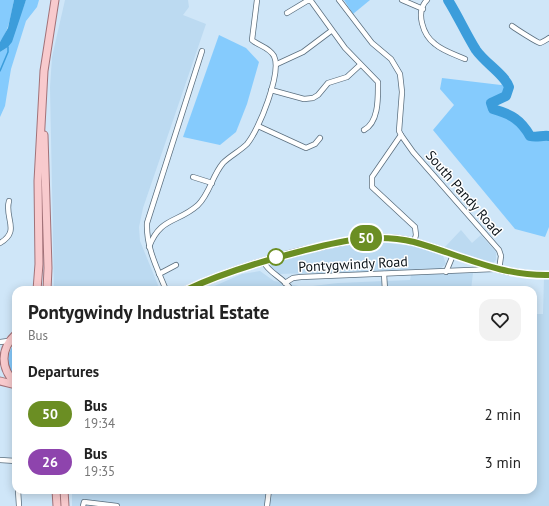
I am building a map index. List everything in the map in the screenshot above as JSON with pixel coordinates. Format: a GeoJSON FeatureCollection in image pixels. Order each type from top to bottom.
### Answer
{"type":"FeatureCollection","features":[{"type":"Feature","properties":{"kind":"main road"},"geometry":{"type":"LineString","coordinates":[[37,286],[39,264],[38,181],[46,51],[55,0]]}},
{"type":"Feature","properties":{"kind":"main road"},"geometry":{"type":"LineString","coordinates":[[43,105],[47,210],[47,286]]}},
{"type":"Feature","properties":{"kind":"main road","name":"Pontygwindy Road"},"geometry":{"type":"LineString","coordinates":[[195,286],[219,275],[263,261],[355,239],[379,237],[414,242],[497,270],[519,274],[549,275]]}},
{"type":"Feature","properties":{"kind":"main road"},"geometry":{"type":"LineString","coordinates":[[12,338],[8,341],[0,356],[3,370],[12,380]]}},
{"type":"Feature","properties":{"kind":"main road"},"geometry":{"type":"LineString","coordinates":[[0,381],[12,384]]}},
{"type":"Feature","properties":{"kind":"main road"},"geometry":{"type":"LineString","coordinates":[[56,494],[58,506]]}},
{"type":"Feature","properties":{"kind":"main road"},"geometry":{"type":"LineString","coordinates":[[64,494],[65,506]]}},
{"type":"Feature","properties":{"kind":"street"},"geometry":{"type":"LineString","coordinates":[[149,247],[155,233],[167,223],[190,211],[199,204],[212,183],[217,171],[224,163],[247,144],[258,126],[271,90],[277,64],[273,54],[266,47],[252,40],[257,0]]}},
{"type":"Feature","properties":{"kind":"street"},"geometry":{"type":"LineString","coordinates":[[339,0],[372,43],[391,59],[400,74],[402,92],[399,131],[401,135],[372,177],[372,187],[415,227],[416,235],[414,242]]}},
{"type":"Feature","properties":{"kind":"street"},"geometry":{"type":"LineString","coordinates":[[402,0],[423,9]]}},
{"type":"Feature","properties":{"kind":"street"},"geometry":{"type":"LineString","coordinates":[[427,0],[421,18],[423,27],[430,40],[443,49],[466,59]]}},
{"type":"Feature","properties":{"kind":"street"},"geometry":{"type":"LineString","coordinates":[[287,13],[306,1],[311,1],[331,31],[360,65],[378,82],[374,121],[370,127],[364,130]]}},
{"type":"Feature","properties":{"kind":"street"},"geometry":{"type":"LineString","coordinates":[[512,26],[530,36],[536,42],[542,43],[549,38]]}},
{"type":"Feature","properties":{"kind":"street"},"geometry":{"type":"LineString","coordinates":[[277,64],[303,52],[331,31]]}},
{"type":"Feature","properties":{"kind":"street"},"geometry":{"type":"LineString","coordinates":[[164,286],[149,247],[146,236],[147,223],[202,51]]}},
{"type":"Feature","properties":{"kind":"street"},"geometry":{"type":"LineString","coordinates":[[271,90],[293,97],[304,99],[313,98],[318,95],[328,83],[347,77],[360,65]]}},
{"type":"Feature","properties":{"kind":"street"},"geometry":{"type":"LineString","coordinates":[[258,126],[306,148],[315,144],[320,138]]}},
{"type":"Feature","properties":{"kind":"street","name":"South Pandy Road"},"geometry":{"type":"LineString","coordinates":[[401,135],[499,250],[501,256],[497,270]]}},
{"type":"Feature","properties":{"kind":"street"},"geometry":{"type":"LineString","coordinates":[[193,176],[212,183]]}},
{"type":"Feature","properties":{"kind":"street"},"geometry":{"type":"LineString","coordinates":[[0,244],[8,238],[11,230],[9,201]]}},
{"type":"Feature","properties":{"kind":"street"},"geometry":{"type":"LineString","coordinates":[[446,272],[453,255]]}},
{"type":"Feature","properties":{"kind":"street"},"geometry":{"type":"LineString","coordinates":[[263,261],[266,267],[288,286]]}},
{"type":"Feature","properties":{"kind":"street"},"geometry":{"type":"LineString","coordinates":[[159,274],[176,265]]}},
{"type":"Feature","properties":{"kind":"street","name":"Pontygwindy Road"},"geometry":{"type":"LineString","coordinates":[[286,283],[293,278],[301,277],[497,270]]}},
{"type":"Feature","properties":{"kind":"street"},"geometry":{"type":"LineString","coordinates":[[384,274],[385,286]]}},
{"type":"Feature","properties":{"kind":"street"},"geometry":{"type":"LineString","coordinates":[[0,342],[8,341]]}},
{"type":"Feature","properties":{"kind":"street"},"geometry":{"type":"LineString","coordinates":[[0,460],[12,461]]}},
{"type":"Feature","properties":{"kind":"street"},"geometry":{"type":"LineString","coordinates":[[18,494],[19,506]]}},
{"type":"Feature","properties":{"kind":"street"},"geometry":{"type":"LineString","coordinates":[[267,506],[268,494]]}},
{"type":"Feature","properties":{"kind":"street"},"geometry":{"type":"LineString","coordinates":[[83,506],[84,502],[117,506]]}},
{"type":"Feature","properties":{"kind":"shaded area"},"geometry":{"type":"Polygon","coordinates":[[[0,0],[14,0],[8,28],[0,42],[0,0]]]}},
{"type":"Feature","properties":{"kind":"shaded area"},"geometry":{"type":"Polygon","coordinates":[[[14,0],[26,0],[12,42],[8,47],[0,52],[0,42],[8,28],[14,0]]]}},
{"type":"Feature","properties":{"kind":"shaded area"},"geometry":{"type":"Polygon","coordinates":[[[26,0],[39,0],[37,7],[26,21],[11,69],[5,106],[0,117],[0,52],[8,47],[26,0]]]}},
{"type":"Feature","properties":{"kind":"shaded area"},"geometry":{"type":"Polygon","coordinates":[[[65,0],[188,0],[189,7],[183,15],[206,24],[143,208],[139,227],[140,241],[158,286],[54,286],[50,87],[52,57],[65,0]]]}},
{"type":"Feature","properties":{"kind":"shaded area"},"geometry":{"type":"Polygon","coordinates":[[[344,0],[370,0],[353,14],[344,0]]]}},
{"type":"Feature","properties":{"kind":"shaded area"},"geometry":{"type":"Polygon","coordinates":[[[219,35],[246,48],[259,62],[247,104],[236,132],[220,145],[183,137],[219,35]]]}},
{"type":"Feature","properties":{"kind":"shaded area"},"geometry":{"type":"Polygon","coordinates":[[[442,78],[501,85],[507,80],[509,87],[506,96],[492,103],[493,109],[511,115],[523,125],[530,136],[549,136],[549,227],[545,237],[515,229],[433,130],[454,105],[440,89],[442,78]]]}},
{"type":"Feature","properties":{"kind":"shaded area"},"geometry":{"type":"Polygon","coordinates":[[[461,230],[472,243],[481,235],[496,252],[496,260],[493,263],[480,260],[444,248],[461,230]]]}},
{"type":"Feature","properties":{"kind":"shaded area"},"geometry":{"type":"Polygon","coordinates":[[[378,242],[415,246],[443,256],[446,264],[440,269],[430,270],[279,274],[270,266],[274,261],[347,244],[378,242]]]}},
{"type":"Feature","properties":{"kind":"shaded area"},"geometry":{"type":"Polygon","coordinates":[[[260,271],[274,281],[299,286],[214,286],[242,274],[260,271]]]}},
{"type":"Feature","properties":{"kind":"shaded area"},"geometry":{"type":"Polygon","coordinates":[[[473,273],[471,286],[312,286],[338,283],[410,280],[411,275],[473,273]]]}},
{"type":"Feature","properties":{"kind":"shaded area"},"geometry":{"type":"Polygon","coordinates":[[[544,278],[549,278],[549,506],[72,506],[72,494],[537,494],[537,314],[543,314],[544,278]]]}},
{"type":"Feature","properties":{"kind":"shaded area"},"geometry":{"type":"Polygon","coordinates":[[[12,347],[12,374],[8,360],[12,347]]]}},
{"type":"Feature","properties":{"kind":"waterway"},"geometry":{"type":"LineString","coordinates":[[448,0],[476,50],[484,60],[507,82],[509,87],[506,96],[491,103],[493,109],[515,118],[527,130],[530,136],[549,136]]}},
{"type":"Feature","properties":{"kind":"waterway"},"geometry":{"type":"LineString","coordinates":[[0,71],[8,52],[8,47]]}},
{"type":"Feature","properties":{"kind":"bus line","name":"50"},"geometry":{"type":"LineString","coordinates":[[195,286],[232,270],[263,261],[346,240],[379,237],[414,242],[499,270],[519,274],[549,275]]}}]}
